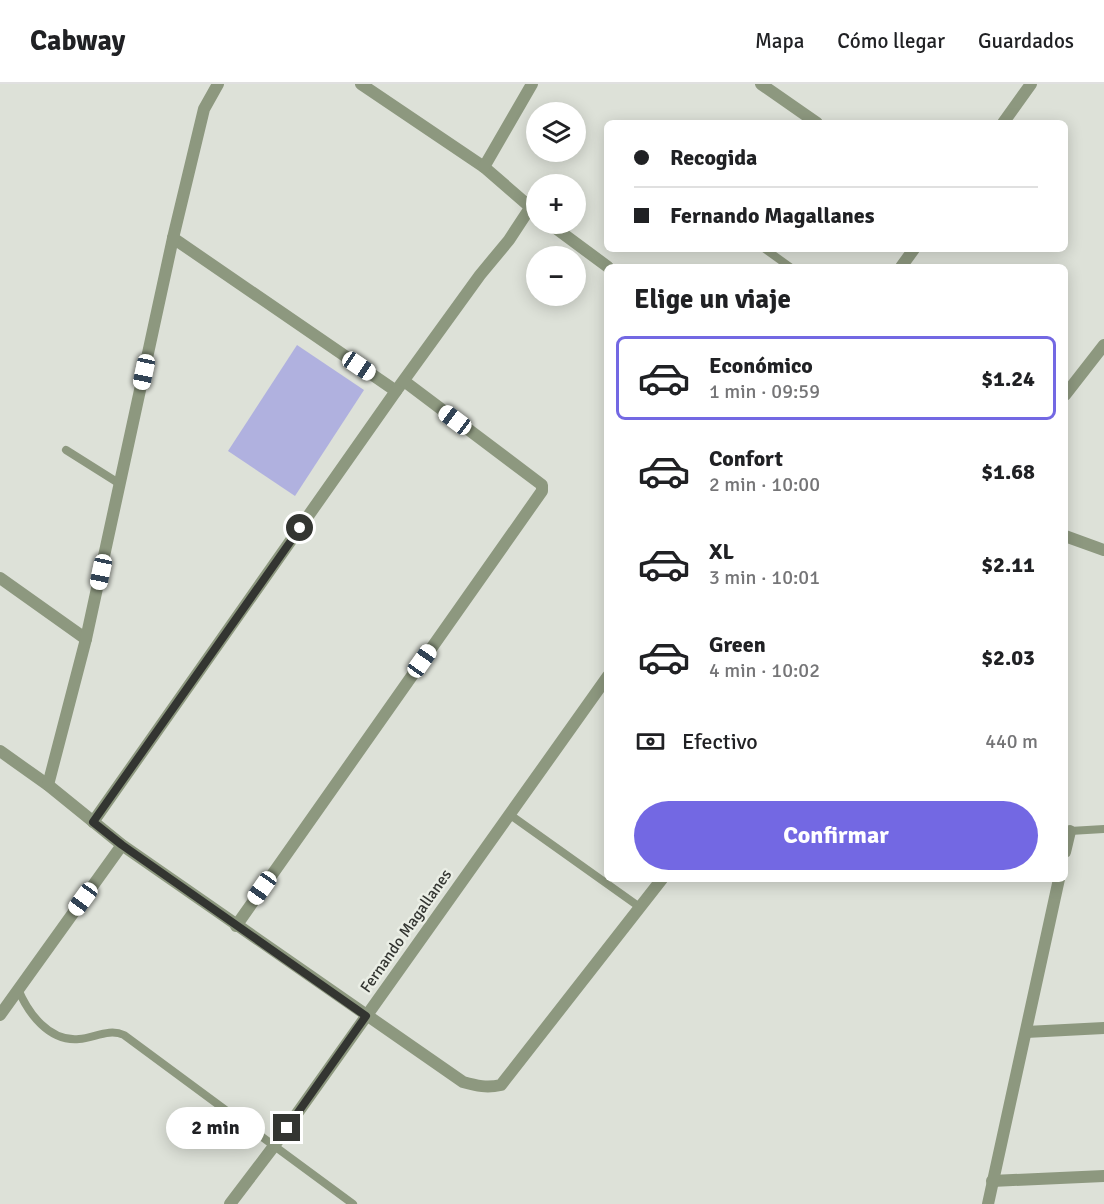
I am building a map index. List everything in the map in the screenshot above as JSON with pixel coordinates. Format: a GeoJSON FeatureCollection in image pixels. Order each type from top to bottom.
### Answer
{"type":"FeatureCollection","features":[{"type":"Feature","properties":{"kind":"street"},"geometry":{"type":"LineString","coordinates":[[48,785],[86,639],[172,238],[204,110],[218,84]]}},
{"type":"Feature","properties":{"kind":"street"},"geometry":{"type":"LineString","coordinates":[[361,84],[484,167],[526,205]]}},
{"type":"Feature","properties":{"kind":"street"},"geometry":{"type":"LineString","coordinates":[[484,167],[532,84]]}},
{"type":"Feature","properties":{"kind":"street"},"geometry":{"type":"LineString","coordinates":[[761,84],[813,120]]}},
{"type":"Feature","properties":{"kind":"street"},"geometry":{"type":"LineString","coordinates":[[1005,120],[1030,84]]}},
{"type":"Feature","properties":{"kind":"street"},"geometry":{"type":"LineString","coordinates":[[93,822],[400,386],[480,275],[526,219]]}},
{"type":"Feature","properties":{"kind":"street"},"geometry":{"type":"LineString","coordinates":[[563,234],[604,264]]}},
{"type":"Feature","properties":{"kind":"street"},"geometry":{"type":"LineString","coordinates":[[172,238],[400,386],[542,485],[542,491],[236,926]]}},
{"type":"Feature","properties":{"kind":"street"},"geometry":{"type":"LineString","coordinates":[[1068,391],[1104,345]]}},
{"type":"Feature","properties":{"kind":"street"},"geometry":{"type":"LineString","coordinates":[[1068,537],[1104,550]]}},
{"type":"Feature","properties":{"kind":"street"},"geometry":{"type":"LineString","coordinates":[[0,578],[86,639]]}},
{"type":"Feature","properties":{"kind":"street","name":"Fernando Magallanes"},"geometry":{"type":"LineString","coordinates":[[230,1204],[274,1146],[604,682]]}},
{"type":"Feature","properties":{"kind":"street"},"geometry":{"type":"LineString","coordinates":[[0,751],[48,785],[122,845],[366,1016],[463,1082],[490,1088],[501,1085],[660,882]]}},
{"type":"Feature","properties":{"kind":"street"},"geometry":{"type":"LineString","coordinates":[[1068,839],[1070,831]]}},
{"type":"Feature","properties":{"kind":"street"},"geometry":{"type":"LineString","coordinates":[[0,1015],[122,845]]}},
{"type":"Feature","properties":{"kind":"street"},"geometry":{"type":"LineString","coordinates":[[987,1204],[1058,882]]}},
{"type":"Feature","properties":{"kind":"street"},"geometry":{"type":"LineString","coordinates":[[1026,1032],[1104,1028]]}},
{"type":"Feature","properties":{"kind":"street"},"geometry":{"type":"LineString","coordinates":[[993,1181],[1104,1176]]}},
{"type":"Feature","properties":{"kind":"lane"},"geometry":{"type":"LineString","coordinates":[[769,252],[786,264]]}},
{"type":"Feature","properties":{"kind":"lane"},"geometry":{"type":"LineString","coordinates":[[66,450],[120,484]]}},
{"type":"Feature","properties":{"kind":"lane"},"geometry":{"type":"LineString","coordinates":[[509,814],[604,882]]}},
{"type":"Feature","properties":{"kind":"lane"},"geometry":{"type":"LineString","coordinates":[[1070,831],[1104,829]]}},
{"type":"Feature","properties":{"kind":"lane"},"geometry":{"type":"LineString","coordinates":[[604,882],[641,908]]}},
{"type":"Feature","properties":{"kind":"lane"},"geometry":{"type":"LineString","coordinates":[[18,989],[27,1008],[49,1031],[64,1038],[78,1040],[112,1032],[124,1035],[353,1204]]}},
{"type":"Feature","properties":{"kind":"shaded area"},"geometry":{"type":"Polygon","coordinates":[[[297,345],[364,390],[295,496],[228,451],[297,345]]]}},
{"type":"Feature","properties":{"kind":"route"},"geometry":{"type":"LineString","coordinates":[[287,1128],[366,1016],[122,845],[93,822],[300,528]]}}]}
